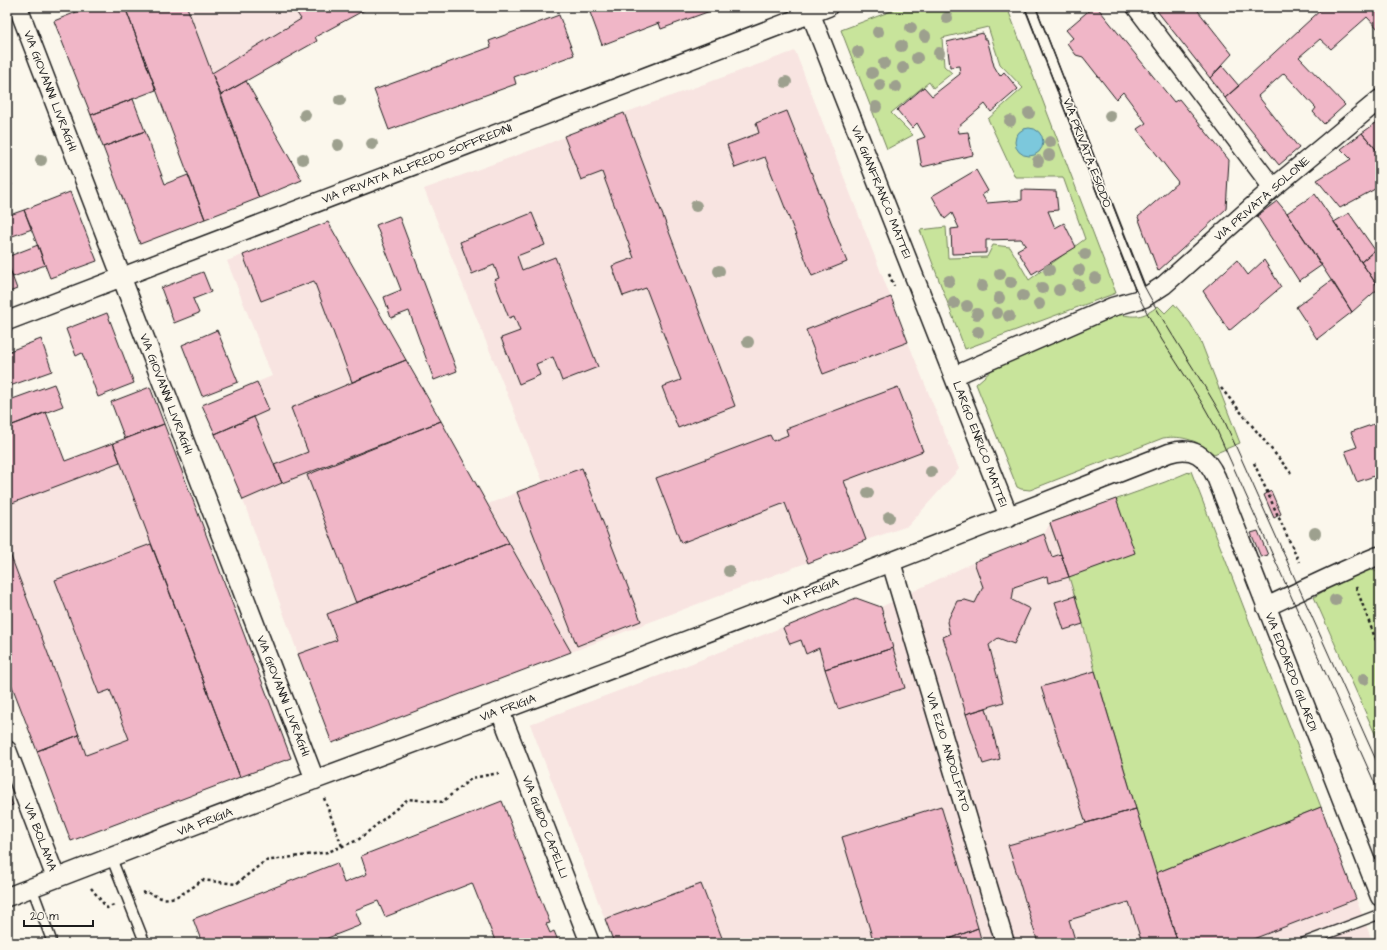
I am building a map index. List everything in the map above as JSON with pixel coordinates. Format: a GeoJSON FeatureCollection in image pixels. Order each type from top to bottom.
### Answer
{"type":"FeatureCollection","features":[{"type":"Feature","properties":{"kind":"street","name":"VIA GIOVANNI LIVRAGHI"},"geometry":{"type":"LineString","coordinates":[[18,7],[315,780]]}},
{"type":"Feature","properties":{"kind":"street","name":"VIA PRIVATA ALFREDO SOFFREDINI"},"geometry":{"type":"LineString","coordinates":[[7,321],[809,10],[828,7]]}},
{"type":"Feature","properties":{"kind":"street"},"geometry":{"type":"LineString","coordinates":[[1136,7],[1273,188]]}},
{"type":"Feature","properties":{"kind":"street","name":"VIA GIANFRANCO MATTEI"},"geometry":{"type":"LineString","coordinates":[[809,10],[954,376]]}},
{"type":"Feature","properties":{"kind":"street","name":"VIA PRIVATA SOLONE"},"geometry":{"type":"LineString","coordinates":[[1144,298],[1164,285],[1273,188],[1380,99]]}},
{"type":"Feature","properties":{"kind":"street","name":"LARGO ENRICO MATTEI"},"geometry":{"type":"LineString","coordinates":[[1144,298],[1112,307],[954,376],[1009,517],[1175,451],[1185,450],[1195,453]]}},
{"type":"Feature","properties":{"kind":"street","name":"VIA EDOARDO GILARDI"},"geometry":{"type":"LineString","coordinates":[[1195,453],[1205,458],[1213,470],[1380,897]]}},
{"type":"Feature","properties":{"kind":"street","name":"VIA FRIGIA"},"geometry":{"type":"LineString","coordinates":[[7,897],[315,780],[500,712],[1009,517]]}},
{"type":"Feature","properties":{"kind":"street"},"geometry":{"type":"LineString","coordinates":[[1266,607],[1348,568],[1380,556]]}},
{"type":"Feature","properties":{"kind":"street","name":"VIA EZIO ANDOLFATO"},"geometry":{"type":"LineString","coordinates":[[891,562],[1005,943]]}},
{"type":"Feature","properties":{"kind":"street","name":"VIA GUIDO CAPELLI"},"geometry":{"type":"LineString","coordinates":[[500,712],[590,943]]}},
{"type":"Feature","properties":{"kind":"street","name":"VIA BOLAMA"},"geometry":{"type":"LineString","coordinates":[[7,750],[56,878]]}},
{"type":"Feature","properties":{"kind":"lane","name":"VIA PRIVATA ESIODO"},"geometry":{"type":"LineString","coordinates":[[1030,7],[1144,298]]}},
{"type":"Feature","properties":{"kind":"lane"},"geometry":{"type":"LineString","coordinates":[[112,857],[145,943]]}},
{"type":"Feature","properties":{"kind":"lane"},"geometry":{"type":"LineString","coordinates":[[32,888],[51,939]]}},
{"type":"Feature","properties":{"kind":"lane"},"geometry":{"type":"LineString","coordinates":[[1303,943],[1380,914]]}},
{"type":"Feature","properties":{"kind":"path"},"geometry":{"type":"LineString","coordinates":[[1221,388],[1291,473]]}},
{"type":"Feature","properties":{"kind":"path"},"geometry":{"type":"LineString","coordinates":[[1254,463],[1298,562]]}},
{"type":"Feature","properties":{"kind":"path"},"geometry":{"type":"LineString","coordinates":[[1355,583],[1380,651]]}},
{"type":"Feature","properties":{"kind":"path"},"geometry":{"type":"LineString","coordinates":[[91,888],[107,908],[146,892],[162,898],[176,896],[187,892],[202,880],[236,884],[265,861],[328,852],[358,840],[408,799],[442,802],[472,778],[498,773]]}},
{"type":"Feature","properties":{"kind":"path"},"geometry":{"type":"LineString","coordinates":[[324,798],[342,846]]}},
{"type":"Feature","properties":{"kind":"shaded area"},"geometry":{"type":"Polygon","coordinates":[[[187,7],[370,7],[316,37],[317,41],[221,95],[187,7]]]}},
{"type":"Feature","properties":{"kind":"shaded area"},"geometry":{"type":"Polygon","coordinates":[[[795,51],[959,469],[908,526],[866,540],[332,743],[298,654],[243,500],[202,405],[272,376],[227,261],[328,222],[488,504],[543,482],[424,189],[537,148],[624,113],[795,51]]]}},
{"type":"Feature","properties":{"kind":"shaded area"},"geometry":{"type":"Polygon","coordinates":[[[46,412],[65,461],[164,424],[291,758],[71,841],[7,673],[7,427],[46,412]]]}},
{"type":"Feature","properties":{"kind":"shaded area"},"geometry":{"type":"Polygon","coordinates":[[[1050,523],[1069,577],[1095,671],[1156,873],[1321,807],[1373,943],[614,943],[530,724],[685,666],[856,598],[881,607],[974,562],[1044,534],[1050,523]]]}},
{"type":"Feature","properties":{"kind":"green space"},"geometry":{"type":"Polygon","coordinates":[[[902,7],[1007,7],[1116,293],[965,349],[920,230],[946,227],[948,258],[987,257],[993,245],[1010,247],[1029,280],[1085,239],[1063,177],[1015,177],[988,119],[1023,88],[1000,64],[988,27],[942,38],[944,66],[952,73],[933,88],[929,82],[891,113],[913,135],[887,149],[841,30],[902,7]]]}},
{"type":"Feature","properties":{"kind":"green space"},"geometry":{"type":"Polygon","coordinates":[[[1174,304],[1190,323],[1201,342],[1240,443],[1214,454],[1197,442],[1177,437],[1163,438],[1030,490],[1017,487],[976,384],[1015,350],[1116,313],[1128,316],[1138,316],[1148,313],[1158,306],[1165,313],[1174,304]]]}},
{"type":"Feature","properties":{"kind":"green space"},"geometry":{"type":"Polygon","coordinates":[[[1191,471],[1321,807],[1156,873],[1095,671],[1069,577],[1050,523],[1165,482],[1191,471]]]}},
{"type":"Feature","properties":{"kind":"green space"},"geometry":{"type":"Polygon","coordinates":[[[1366,569],[1380,572],[1380,745],[1314,597],[1340,581],[1366,569]]]}},
{"type":"Feature","properties":{"kind":"water"},"geometry":{"type":"Polygon","coordinates":[[[1029,128],[1035,129],[1039,132],[1042,136],[1042,148],[1039,152],[1035,155],[1029,156],[1023,155],[1019,152],[1016,148],[1015,142],[1016,136],[1019,132],[1023,129],[1029,128]]]}},
{"type":"Feature","properties":{"kind":"building"},"geometry":{"type":"Polygon","coordinates":[[[89,7],[125,7],[156,90],[91,115],[54,21],[89,7]]]}},
{"type":"Feature","properties":{"kind":"building"},"geometry":{"type":"Polygon","coordinates":[[[125,7],[187,7],[259,198],[205,219],[125,7]]]}},
{"type":"Feature","properties":{"kind":"building"},"geometry":{"type":"Polygon","coordinates":[[[293,7],[370,7],[315,37],[317,41],[221,95],[212,73],[301,19],[293,7]]]}},
{"type":"Feature","properties":{"kind":"building"},"geometry":{"type":"Polygon","coordinates":[[[588,7],[721,7],[661,29],[659,23],[602,45],[588,7]]]}},
{"type":"Feature","properties":{"kind":"building"},"geometry":{"type":"Polygon","coordinates":[[[1093,7],[1097,7],[1174,102],[1179,99],[1229,160],[1226,209],[1158,271],[1138,217],[1178,182],[1137,129],[1146,123],[1123,92],[1116,99],[1083,57],[1076,55],[1067,43],[1073,38],[1066,30],[1093,7]]]}},
{"type":"Feature","properties":{"kind":"building"},"geometry":{"type":"Polygon","coordinates":[[[1154,7],[1195,7],[1232,54],[1210,78],[1154,7]]]}},
{"type":"Feature","properties":{"kind":"building"},"geometry":{"type":"Polygon","coordinates":[[[1324,7],[1380,7],[1380,31],[1367,17],[1331,49],[1320,39],[1299,57],[1345,105],[1324,124],[1313,112],[1316,108],[1284,73],[1258,96],[1299,148],[1279,165],[1225,98],[1324,7]]]}},
{"type":"Feature","properties":{"kind":"building"},"geometry":{"type":"Polygon","coordinates":[[[559,15],[574,55],[514,77],[516,84],[389,130],[374,90],[491,47],[489,41],[559,15]]]}},
{"type":"Feature","properties":{"kind":"building"},"geometry":{"type":"Polygon","coordinates":[[[983,33],[984,39],[987,39],[994,66],[1000,76],[1004,72],[1018,89],[991,112],[985,104],[958,127],[959,133],[968,132],[973,155],[922,167],[917,140],[925,137],[917,123],[912,128],[897,110],[924,87],[932,96],[960,74],[959,66],[950,67],[947,42],[983,33]]]}},
{"type":"Feature","properties":{"kind":"building"},"geometry":{"type":"Polygon","coordinates":[[[1222,66],[1239,86],[1225,98],[1210,78],[1222,66]]]}},
{"type":"Feature","properties":{"kind":"building"},"geometry":{"type":"Polygon","coordinates":[[[246,81],[302,180],[259,198],[221,95],[246,81]]]}},
{"type":"Feature","properties":{"kind":"building"},"geometry":{"type":"Polygon","coordinates":[[[133,99],[145,131],[103,147],[91,115],[133,99]]]}},
{"type":"Feature","properties":{"kind":"building"},"geometry":{"type":"Polygon","coordinates":[[[787,111],[847,262],[812,276],[765,157],[735,168],[727,145],[759,133],[756,123],[787,111]]]}},
{"type":"Feature","properties":{"kind":"building"},"geometry":{"type":"Polygon","coordinates":[[[624,113],[735,406],[678,428],[662,387],[681,380],[646,288],[623,296],[612,266],[634,258],[602,172],[581,180],[564,136],[624,113]]]}},
{"type":"Feature","properties":{"kind":"building"},"geometry":{"type":"Polygon","coordinates":[[[1380,120],[1380,154],[1362,133],[1380,120]]]}},
{"type":"Feature","properties":{"kind":"building"},"geometry":{"type":"Polygon","coordinates":[[[145,131],[165,184],[188,175],[205,219],[140,244],[103,147],[145,131]]]}},
{"type":"Feature","properties":{"kind":"building"},"geometry":{"type":"Polygon","coordinates":[[[1362,133],[1380,154],[1380,194],[1375,189],[1340,208],[1317,180],[1351,159],[1341,149],[1362,133]]]}},
{"type":"Feature","properties":{"kind":"building"},"geometry":{"type":"Polygon","coordinates":[[[976,170],[988,191],[982,195],[987,203],[1022,200],[1022,190],[1056,191],[1058,210],[1048,211],[1055,228],[1064,223],[1076,247],[1032,274],[1017,250],[1026,245],[1021,239],[986,240],[986,253],[952,254],[951,229],[959,228],[952,213],[945,219],[932,196],[976,170]]]}},
{"type":"Feature","properties":{"kind":"building"},"geometry":{"type":"Polygon","coordinates":[[[7,172],[12,185],[7,188],[7,172]]]}},
{"type":"Feature","properties":{"kind":"building"},"geometry":{"type":"Polygon","coordinates":[[[70,192],[97,261],[50,278],[24,210],[70,192]]]}},
{"type":"Feature","properties":{"kind":"building"},"geometry":{"type":"Polygon","coordinates":[[[1315,194],[1379,288],[1352,312],[1287,213],[1315,194]]]}},
{"type":"Feature","properties":{"kind":"building"},"geometry":{"type":"Polygon","coordinates":[[[1277,201],[1287,213],[1322,265],[1299,281],[1257,216],[1277,201]]]}},
{"type":"Feature","properties":{"kind":"building"},"geometry":{"type":"Polygon","coordinates":[[[24,210],[32,229],[7,238],[7,216],[24,210]]]}},
{"type":"Feature","properties":{"kind":"building"},"geometry":{"type":"Polygon","coordinates":[[[532,213],[545,245],[517,256],[522,270],[555,257],[598,367],[562,381],[553,357],[536,364],[540,375],[519,384],[501,338],[520,331],[514,316],[509,318],[494,280],[499,278],[494,265],[472,274],[460,242],[532,213]]]}},
{"type":"Feature","properties":{"kind":"building"},"geometry":{"type":"Polygon","coordinates":[[[1349,213],[1375,250],[1361,262],[1334,222],[1349,213]]]}},
{"type":"Feature","properties":{"kind":"building"},"geometry":{"type":"Polygon","coordinates":[[[399,216],[457,371],[434,380],[409,311],[391,318],[384,297],[401,290],[376,225],[399,216]]]}},
{"type":"Feature","properties":{"kind":"building"},"geometry":{"type":"Polygon","coordinates":[[[328,222],[406,360],[352,382],[314,281],[261,301],[243,255],[328,222]]]}},
{"type":"Feature","properties":{"kind":"building"},"geometry":{"type":"Polygon","coordinates":[[[38,245],[45,265],[13,277],[7,262],[7,257],[38,245]]]}},
{"type":"Feature","properties":{"kind":"building"},"geometry":{"type":"Polygon","coordinates":[[[1380,246],[1380,287],[1379,288],[1361,262],[1380,246]]]}},
{"type":"Feature","properties":{"kind":"building"},"geometry":{"type":"Polygon","coordinates":[[[1237,260],[1248,275],[1264,260],[1281,287],[1229,331],[1203,291],[1237,260]]]}},
{"type":"Feature","properties":{"kind":"building"},"geometry":{"type":"Polygon","coordinates":[[[7,262],[17,289],[7,293],[7,262]]]}},
{"type":"Feature","properties":{"kind":"building"},"geometry":{"type":"Polygon","coordinates":[[[203,272],[211,292],[193,299],[199,313],[174,323],[161,288],[203,272]]]}},
{"type":"Feature","properties":{"kind":"building"},"geometry":{"type":"Polygon","coordinates":[[[1332,280],[1352,312],[1317,339],[1296,307],[1332,280]]]}},
{"type":"Feature","properties":{"kind":"building"},"geometry":{"type":"Polygon","coordinates":[[[891,297],[908,342],[823,374],[806,330],[891,297]]]}},
{"type":"Feature","properties":{"kind":"building"},"geometry":{"type":"Polygon","coordinates":[[[107,313],[134,383],[98,397],[82,353],[76,356],[66,329],[107,313]]]}},
{"type":"Feature","properties":{"kind":"building"},"geometry":{"type":"Polygon","coordinates":[[[217,330],[238,382],[202,396],[182,345],[217,330]]]}},
{"type":"Feature","properties":{"kind":"building"},"geometry":{"type":"Polygon","coordinates":[[[41,339],[52,371],[7,387],[7,352],[41,339]]]}},
{"type":"Feature","properties":{"kind":"building"},"geometry":{"type":"Polygon","coordinates":[[[406,360],[441,421],[282,483],[274,465],[308,452],[291,408],[406,360]]]}},
{"type":"Feature","properties":{"kind":"building"},"geometry":{"type":"Polygon","coordinates":[[[257,382],[269,410],[215,434],[202,405],[257,382]]]}},
{"type":"Feature","properties":{"kind":"building"},"geometry":{"type":"Polygon","coordinates":[[[54,384],[63,406],[10,426],[7,419],[7,401],[54,384]]]}},
{"type":"Feature","properties":{"kind":"building"},"geometry":{"type":"Polygon","coordinates":[[[150,387],[164,424],[125,439],[111,402],[150,387]]]}},
{"type":"Feature","properties":{"kind":"building"},"geometry":{"type":"Polygon","coordinates":[[[898,387],[923,451],[844,481],[866,540],[808,563],[785,503],[681,543],[656,478],[770,435],[773,441],[788,435],[786,429],[898,387]]]}},
{"type":"Feature","properties":{"kind":"building"},"geometry":{"type":"Polygon","coordinates":[[[46,412],[65,461],[113,443],[120,462],[7,505],[7,427],[46,412]]]}},
{"type":"Feature","properties":{"kind":"building"},"geometry":{"type":"Polygon","coordinates":[[[254,417],[282,483],[243,500],[215,434],[254,417]]]}},
{"type":"Feature","properties":{"kind":"building"},"geometry":{"type":"Polygon","coordinates":[[[441,421],[509,543],[356,603],[307,475],[441,421]]]}},
{"type":"Feature","properties":{"kind":"building"},"geometry":{"type":"Polygon","coordinates":[[[1380,422],[1380,474],[1357,482],[1345,451],[1357,447],[1351,432],[1380,422]]]}},
{"type":"Feature","properties":{"kind":"building"},"geometry":{"type":"Polygon","coordinates":[[[164,424],[291,758],[240,777],[113,443],[164,424]]]}},
{"type":"Feature","properties":{"kind":"building"},"geometry":{"type":"Polygon","coordinates":[[[582,468],[641,621],[577,646],[517,492],[582,468]]]}},
{"type":"Feature","properties":{"kind":"building"},"geometry":{"type":"Polygon","coordinates":[[[1271,491],[1281,514],[1274,518],[1264,495],[1271,491]]]}},
{"type":"Feature","properties":{"kind":"building"},"geometry":{"type":"Polygon","coordinates":[[[1116,499],[1135,553],[1069,577],[1050,523],[1116,499]]]}},
{"type":"Feature","properties":{"kind":"building"},"geometry":{"type":"Polygon","coordinates":[[[1258,531],[1268,555],[1261,557],[1251,533],[1258,531]]]}},
{"type":"Feature","properties":{"kind":"building"},"geometry":{"type":"Polygon","coordinates":[[[1044,534],[1052,557],[1061,554],[1069,577],[1048,583],[1047,576],[1014,587],[1012,600],[1030,609],[1014,644],[998,638],[989,645],[1004,702],[966,714],[943,637],[950,634],[947,622],[957,601],[965,600],[975,603],[983,587],[974,562],[1044,534]]]}},
{"type":"Feature","properties":{"kind":"building"},"geometry":{"type":"Polygon","coordinates":[[[509,543],[571,652],[332,743],[298,654],[337,640],[327,614],[509,543]]]}},
{"type":"Feature","properties":{"kind":"building"},"geometry":{"type":"Polygon","coordinates":[[[151,544],[240,777],[71,841],[37,751],[79,735],[86,755],[129,739],[110,690],[99,694],[55,580],[151,544]]]}},
{"type":"Feature","properties":{"kind":"building"},"geometry":{"type":"Polygon","coordinates":[[[7,546],[79,735],[37,751],[7,673],[7,546]]]}},
{"type":"Feature","properties":{"kind":"building"},"geometry":{"type":"Polygon","coordinates":[[[1075,596],[1083,624],[1064,630],[1055,602],[1075,596]]]}},
{"type":"Feature","properties":{"kind":"building"},"geometry":{"type":"Polygon","coordinates":[[[856,598],[881,607],[893,648],[825,669],[819,648],[806,654],[801,640],[790,644],[783,628],[856,598]]]}},
{"type":"Feature","properties":{"kind":"building"},"geometry":{"type":"Polygon","coordinates":[[[893,648],[905,688],[838,709],[825,669],[893,648]]]}},
{"type":"Feature","properties":{"kind":"building"},"geometry":{"type":"Polygon","coordinates":[[[1095,671],[1136,809],[1086,823],[1041,687],[1095,671]]]}},
{"type":"Feature","properties":{"kind":"building"},"geometry":{"type":"Polygon","coordinates":[[[986,708],[1000,759],[983,764],[966,714],[986,708]]]}},
{"type":"Feature","properties":{"kind":"building"},"geometry":{"type":"Polygon","coordinates":[[[7,790],[13,805],[7,807],[7,790]]]}},
{"type":"Feature","properties":{"kind":"building"},"geometry":{"type":"Polygon","coordinates":[[[502,801],[550,923],[546,924],[550,933],[554,931],[559,943],[496,943],[472,883],[385,917],[378,901],[355,910],[361,925],[315,943],[202,943],[193,919],[337,863],[344,883],[367,874],[361,856],[502,801]]]}},
{"type":"Feature","properties":{"kind":"building"},"geometry":{"type":"Polygon","coordinates":[[[941,806],[978,928],[939,943],[874,943],[842,837],[941,806]]]}},
{"type":"Feature","properties":{"kind":"building"},"geometry":{"type":"Polygon","coordinates":[[[1321,807],[1356,899],[1243,943],[1178,943],[1156,873],[1321,807]]]}},
{"type":"Feature","properties":{"kind":"building"},"geometry":{"type":"Polygon","coordinates":[[[1136,809],[1178,943],[1142,943],[1129,902],[1069,920],[1076,943],[1038,943],[1008,845],[1136,809]]]}},
{"type":"Feature","properties":{"kind":"building"},"geometry":{"type":"Polygon","coordinates":[[[701,884],[724,943],[614,943],[605,919],[701,884]]]}},
{"type":"Feature","properties":{"kind":"building"},"geometry":{"type":"Polygon","coordinates":[[[978,928],[982,943],[939,943],[978,928]]]}},
{"type":"Feature","properties":{"kind":"building"},"geometry":{"type":"Polygon","coordinates":[[[1371,939],[1373,943],[1360,943],[1371,939]]]}},
{"type":"Feature","properties":{"kind":"tram line"},"geometry":{"type":"LineString","coordinates":[[1025,7],[1129,276],[1142,304],[1162,340],[1215,426],[1380,795]]}},
{"type":"Feature","properties":{"kind":"tram line"},"geometry":{"type":"LineString","coordinates":[[1036,7],[1144,286],[1224,420],[1380,769]]}}]}
